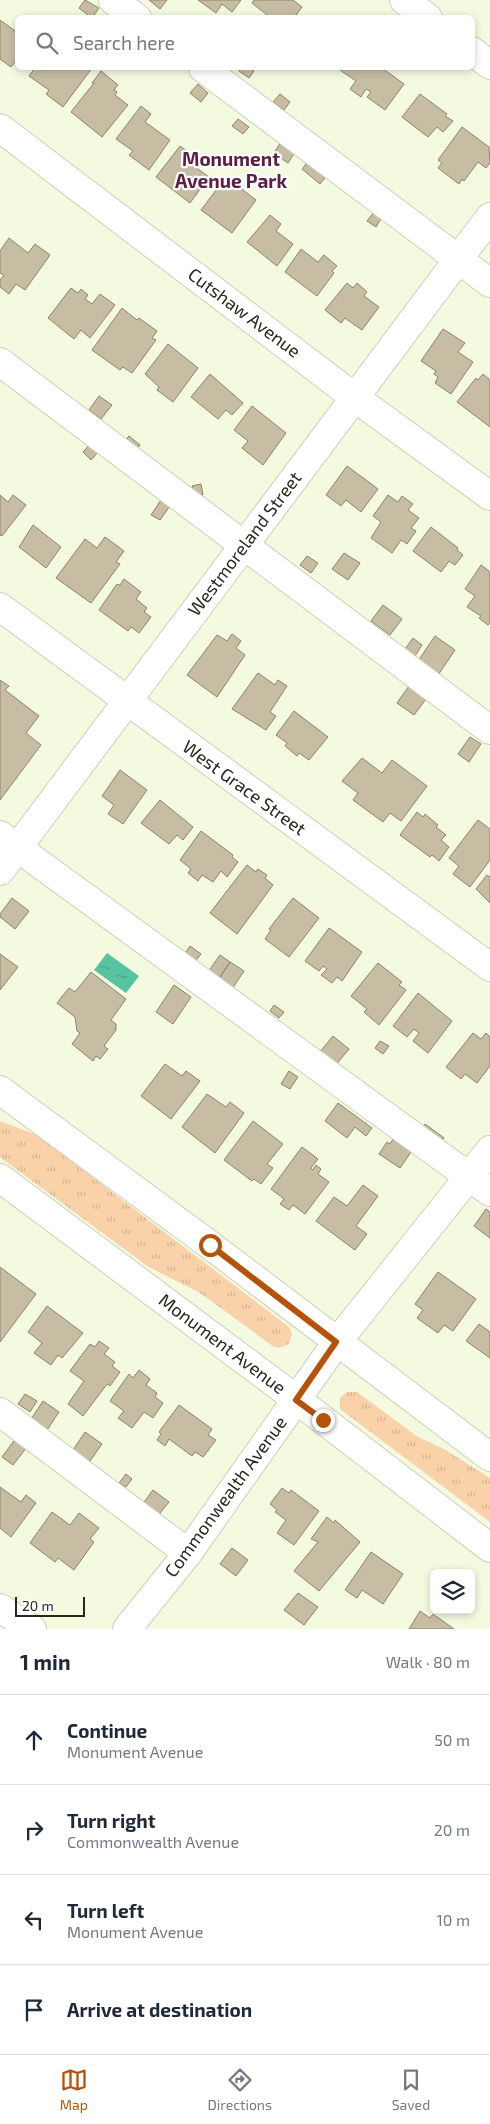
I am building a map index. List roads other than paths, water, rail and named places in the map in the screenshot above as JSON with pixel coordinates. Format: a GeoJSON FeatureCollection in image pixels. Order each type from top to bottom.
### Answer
{"type":"FeatureCollection","features":[{"type":"Feature","properties":{"kind":"street"},"geometry":{"type":"LineString","coordinates":[[113,0],[133,15]]}},
{"type":"Feature","properties":{"kind":"street"},"geometry":{"type":"LineString","coordinates":[[404,0],[424,15]]}},
{"type":"Feature","properties":{"kind":"street"},"geometry":{"type":"LineString","coordinates":[[475,53],[490,65]]}},
{"type":"Feature","properties":{"kind":"street"},"geometry":{"type":"LineString","coordinates":[[206,70],[490,283]]}},
{"type":"Feature","properties":{"kind":"street","name":"Cutshaw Avenue"},"geometry":{"type":"LineString","coordinates":[[0,128],[354,398],[490,496]]}},
{"type":"Feature","properties":{"kind":"street","name":"Westmoreland Street"},"geometry":{"type":"LineString","coordinates":[[0,870],[9,841],[127,702],[490,217]]}},
{"type":"Feature","properties":{"kind":"street"},"geometry":{"type":"LineString","coordinates":[[0,362],[490,730]]}},
{"type":"Feature","properties":{"kind":"street","name":"West Grace Street"},"geometry":{"type":"LineString","coordinates":[[0,607],[490,967]]}},
{"type":"Feature","properties":{"kind":"street"},"geometry":{"type":"LineString","coordinates":[[9,841],[480,1184]]}},
{"type":"Feature","properties":{"kind":"street"},"geometry":{"type":"LineString","coordinates":[[0,1090],[210,1245],[490,1457]]}},
{"type":"Feature","properties":{"kind":"street","name":"Commonwealth Avenue"},"geometry":{"type":"LineString","coordinates":[[126,1629],[188,1553],[336,1342],[480,1184],[490,1150]]}},
{"type":"Feature","properties":{"kind":"street","name":"Monument Avenue"},"geometry":{"type":"LineString","coordinates":[[0,1178],[490,1548]]}},
{"type":"Feature","properties":{"kind":"street"},"geometry":{"type":"LineString","coordinates":[[0,1412],[188,1553]]}},
{"type":"Feature","properties":{"kind":"street"},"geometry":{"type":"LineString","coordinates":[[0,1608],[32,1629]]}},
{"type":"Feature","properties":{"kind":"water"},"geometry":{"type":"Polygon","coordinates":[[[107,953],[139,976],[126,993],[94,970],[107,953]]]}},
{"type":"Feature","properties":{"kind":"district","name":"Monument Avenue Park"},"geometry":{"type":"Point","coordinates":[231,170]}}]}
